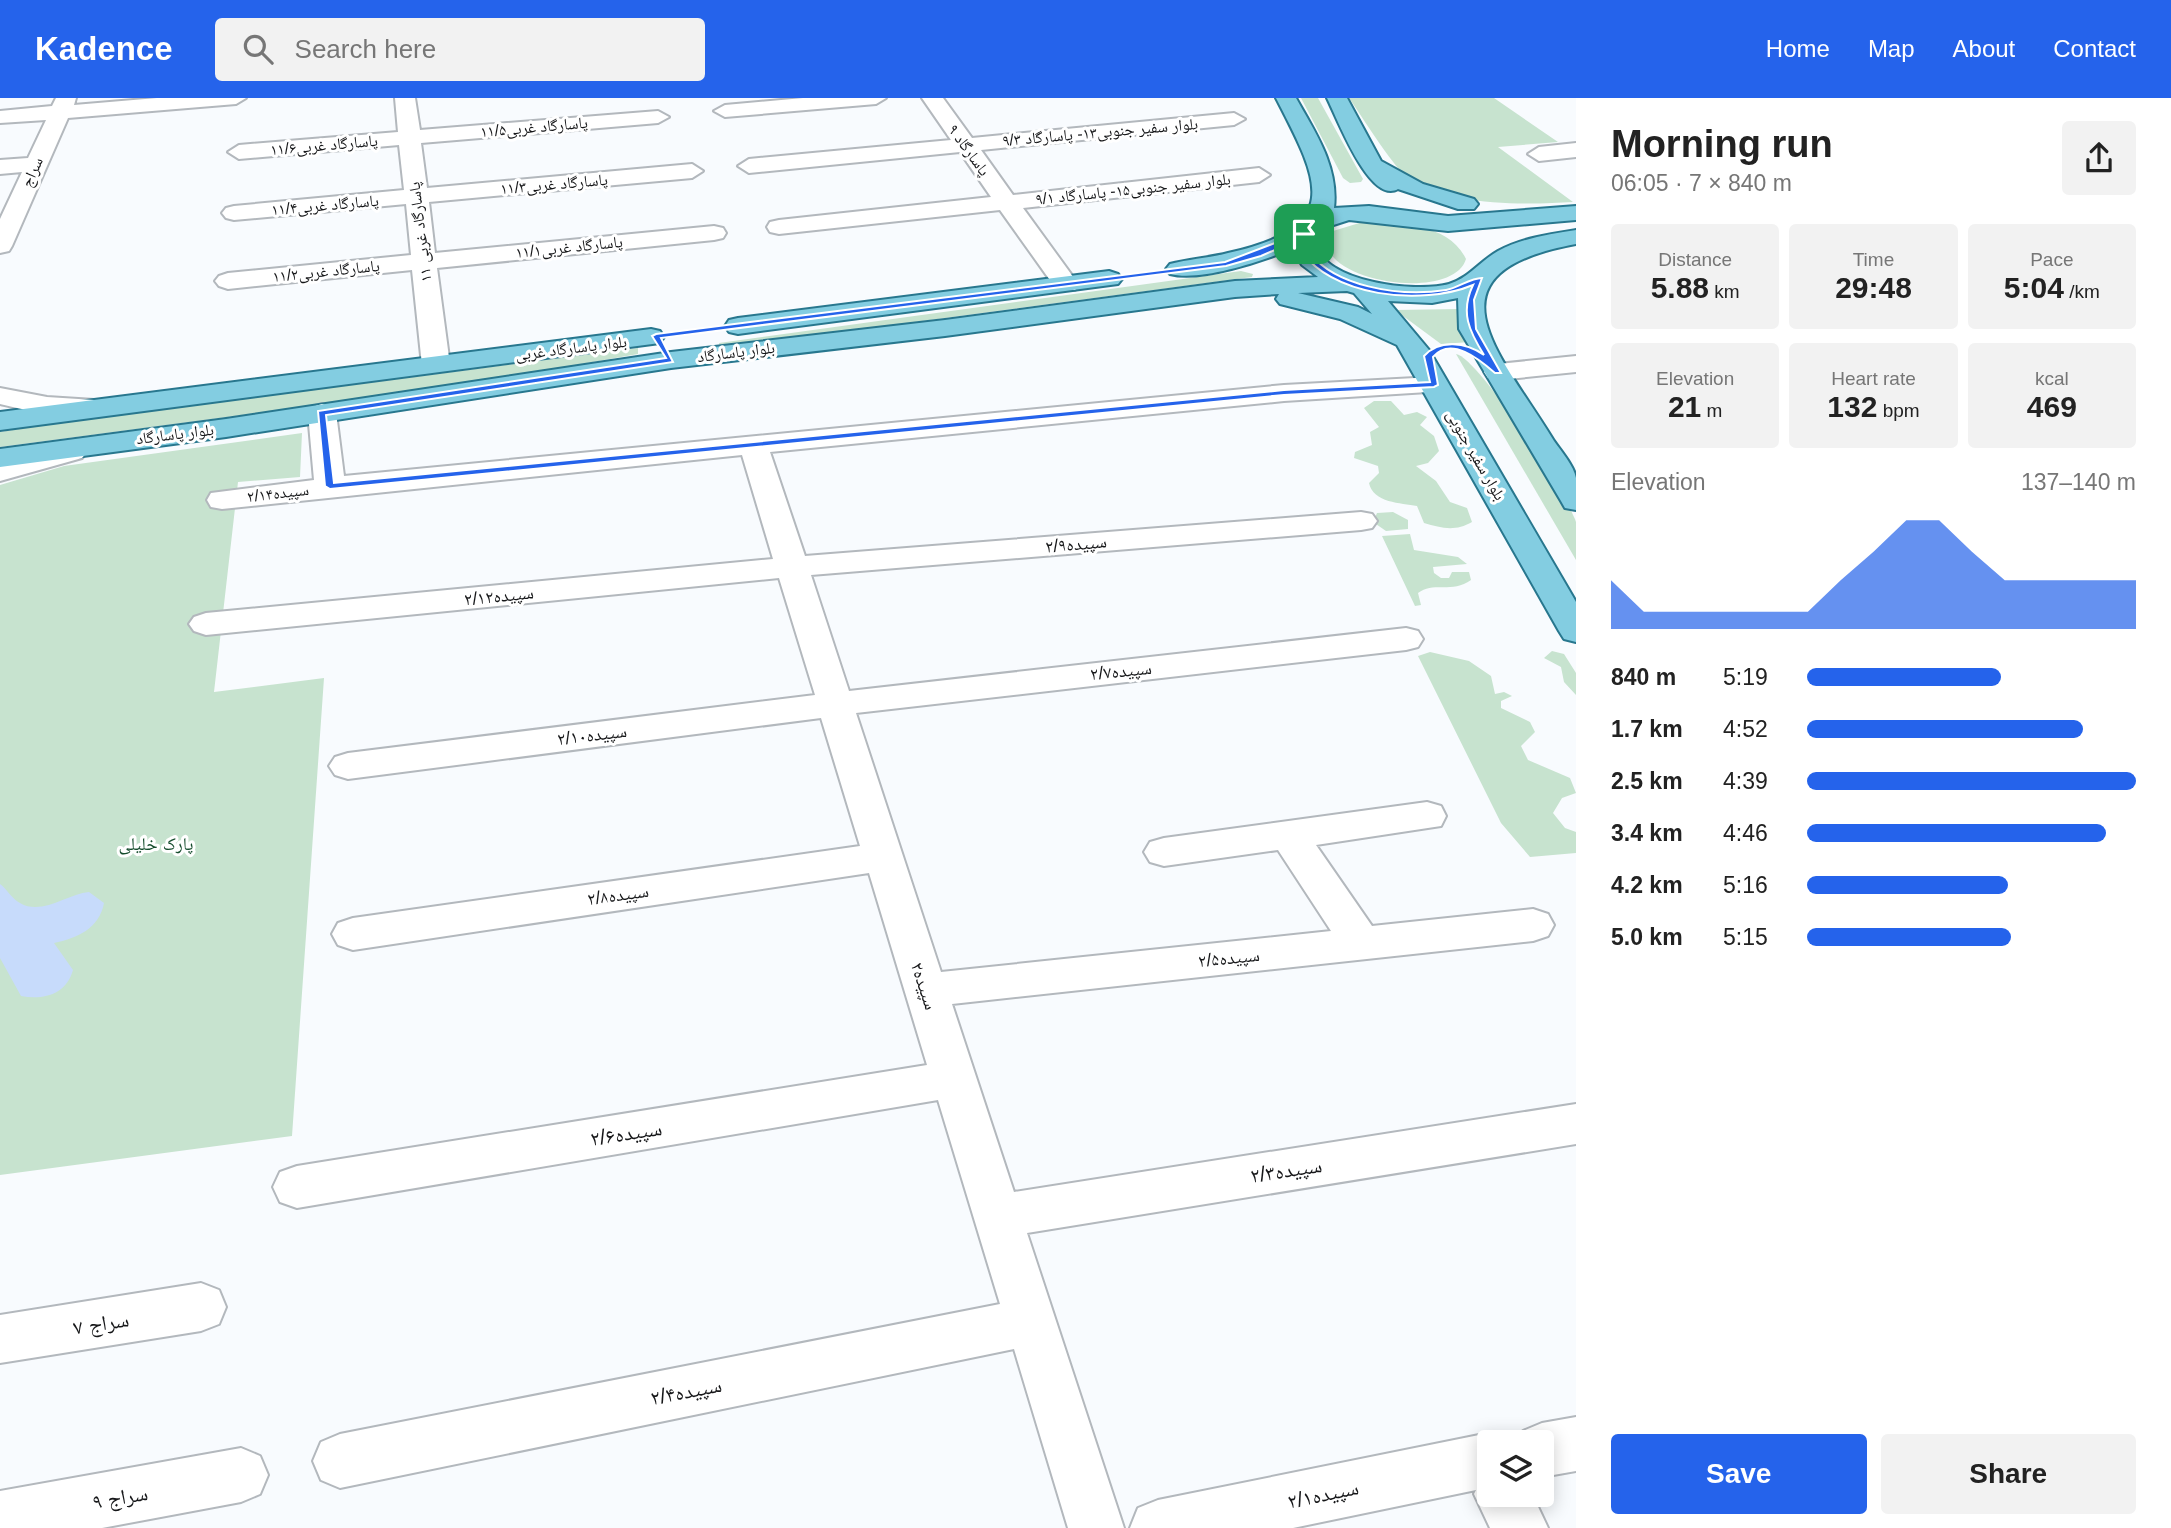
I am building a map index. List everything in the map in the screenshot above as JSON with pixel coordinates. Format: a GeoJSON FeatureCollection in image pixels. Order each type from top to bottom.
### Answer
{"type":"FeatureCollection","features":[{"type":"Feature","properties":{"kind":"main road"},"geometry":{"type":"LineString","coordinates":[[1286,98],[1309,138],[1324,189],[1302,246],[1310,260],[1326,272],[1357,285],[1408,294],[1431,294],[1451,291],[1483,275],[1513,253],[1576,237]]}},
{"type":"Feature","properties":{"kind":"main road"},"geometry":{"type":"LineString","coordinates":[[1337,98],[1375,171],[1432,221]]}},
{"type":"Feature","properties":{"kind":"main road"},"geometry":{"type":"LineString","coordinates":[[1321,175],[1353,189],[1373,185],[1375,171]]}},
{"type":"Feature","properties":{"kind":"main road"},"geometry":{"type":"LineString","coordinates":[[1375,171],[1415,189],[1453,201],[1496,209],[1576,213]]}},
{"type":"Feature","properties":{"kind":"main road"},"geometry":{"type":"LineString","coordinates":[[1160,272],[1221,264],[1258,254],[1311,228],[1355,213],[1403,215],[1432,221],[1576,213]]}},
{"type":"Feature","properties":{"kind":"main road"},"geometry":{"type":"LineString","coordinates":[[1221,264],[1248,267],[1261,277],[1252,286],[1235,289]]}},
{"type":"Feature","properties":{"kind":"main road","name":"بلوار پاسارگاد غربی"},"geometry":{"type":"LineString","coordinates":[[0,421],[1133,275]]}},
{"type":"Feature","properties":{"kind":"main road"},"geometry":{"type":"LineString","coordinates":[[1483,275],[1470,300],[1472,329],[1576,501]]}},
{"type":"Feature","properties":{"kind":"main road","name":"بلوار پاسارگاد"},"geometry":{"type":"LineString","coordinates":[[0,458],[671,360],[945,328],[1235,289],[1357,285]]}},
{"type":"Feature","properties":{"kind":"main road","name":"بلوار سفیر جنوبی"},"geometry":{"type":"LineString","coordinates":[[1357,285],[1410,345],[1484,466],[1576,632]]}},
{"type":"Feature","properties":{"kind":"main road"},"geometry":{"type":"LineString","coordinates":[[1204,293],[1271,296],[1324,305],[1375,324],[1410,345]]}},
{"type":"Feature","properties":{"kind":"main road"},"geometry":{"type":"LineString","coordinates":[[656,336],[671,360]]}},
{"type":"Feature","properties":{"kind":"main road"},"geometry":{"type":"LineString","coordinates":[[1434,385],[1429,356],[1437,347],[1446,345],[1477,354],[1498,372]]}},
{"type":"Feature","properties":{"kind":"street"},"geometry":{"type":"LineString","coordinates":[[0,117],[63,105],[236,98]]}},
{"type":"Feature","properties":{"kind":"street","name":"پاسارگاد غربی ۱۱"},"geometry":{"type":"LineString","coordinates":[[405,98],[436,365]]}},
{"type":"Feature","properties":{"kind":"street"},"geometry":{"type":"LineString","coordinates":[[725,111],[876,98]]}},
{"type":"Feature","properties":{"kind":"street","name":"پاسارگاد ۹"},"geometry":{"type":"LineString","coordinates":[[932,98],[1066,285]]}},
{"type":"Feature","properties":{"kind":"street","name":"سراج"},"geometry":{"type":"LineString","coordinates":[[1,241],[9,203],[36,164],[63,105]]}},
{"type":"Feature","properties":{"kind":"street","name":"پاسارگاد غربی۱۱/۵"},"geometry":{"type":"LineString","coordinates":[[409,138],[658,117]]}},
{"type":"Feature","properties":{"kind":"street","name":"بلوار سفیر جنوبی۱۳- پاسارگاد ۹/۳"},"geometry":{"type":"LineString","coordinates":[[749,166],[1234,119]]}},
{"type":"Feature","properties":{"kind":"street","name":"پاسارگاد غربی۱۱/۶"},"geometry":{"type":"LineString","coordinates":[[239,152],[409,138]]}},
{"type":"Feature","properties":{"kind":"street"},"geometry":{"type":"LineString","coordinates":[[1539,154],[1576,150]]}},
{"type":"Feature","properties":{"kind":"street"},"geometry":{"type":"LineString","coordinates":[[0,167],[36,164]]}},
{"type":"Feature","properties":{"kind":"street","name":"پاسارگاد غربی۱۱/۳"},"geometry":{"type":"LineString","coordinates":[[416,196],[692,171]]}},
{"type":"Feature","properties":{"kind":"street","name":"بلوار سفیر جنوبی۱۵- پاسارگاد ۹/۱"},"geometry":{"type":"LineString","coordinates":[[779,227],[1259,175]]}},
{"type":"Feature","properties":{"kind":"street","name":"پاسارگاد غربی۱۱/۴"},"geometry":{"type":"LineString","coordinates":[[233,213],[416,196]]}},
{"type":"Feature","properties":{"kind":"street","name":"پاسارگاد غربی۱۱/۱"},"geometry":{"type":"LineString","coordinates":[[424,262],[714,233]]}},
{"type":"Feature","properties":{"kind":"street","name":"پاسارگاد غربی۱۱/۲"},"geometry":{"type":"LineString","coordinates":[[228,281],[424,262]]}},
{"type":"Feature","properties":{"kind":"street"},"geometry":{"type":"LineString","coordinates":[[1498,372],[1576,364]]}},
{"type":"Feature","properties":{"kind":"street","name":"سپیده۲/۱۴"},"geometry":{"type":"LineString","coordinates":[[222,500],[330,486],[1284,393],[1434,385]]}},
{"type":"Feature","properties":{"kind":"street"},"geometry":{"type":"LineString","coordinates":[[0,397],[47,406],[100,407]]}},
{"type":"Feature","properties":{"kind":"street"},"geometry":{"type":"LineString","coordinates":[[321,413],[330,486]]}},
{"type":"Feature","properties":{"kind":"street"},"geometry":{"type":"LineString","coordinates":[[0,472],[24,463],[117,442]]}},
{"type":"Feature","properties":{"kind":"street","name":"سپیده۲"},"geometry":{"type":"LineString","coordinates":[[753,444],[1096,1528]]}},
{"type":"Feature","properties":{"kind":"street","name":"سپیده۲/۹"},"geometry":{"type":"LineString","coordinates":[[792,567],[1360,521]]}},
{"type":"Feature","properties":{"kind":"street","name":"سپیده۲/۱۲"},"geometry":{"type":"LineString","coordinates":[[206,624],[792,567]]}},
{"type":"Feature","properties":{"kind":"street","name":"سپیده۲/۷"},"geometry":{"type":"LineString","coordinates":[[835,704],[1406,639]]}},
{"type":"Feature","properties":{"kind":"street","name":"سپیده۲/۱۰"},"geometry":{"type":"LineString","coordinates":[[348,766],[835,704]]}},
{"type":"Feature","properties":{"kind":"street"},"geometry":{"type":"LineString","coordinates":[[1164,852],[1290,837],[1427,816]]}},
{"type":"Feature","properties":{"kind":"street"},"geometry":{"type":"LineString","coordinates":[[1290,837],[1362,944]]}},
{"type":"Feature","properties":{"kind":"street","name":"سپیده۲/۸"},"geometry":{"type":"LineString","coordinates":[[353,934],[883,857]]}},
{"type":"Feature","properties":{"kind":"street","name":"سپیده۲/۵"},"geometry":{"type":"LineString","coordinates":[[926,990],[1533,925]]}},
{"type":"Feature","properties":{"kind":"street","name":"سپیده۲/۶"},"geometry":{"type":"LineString","coordinates":[[297,1187],[954,1079]]}},
{"type":"Feature","properties":{"kind":"street","name":"سپیده۲/۳"},"geometry":{"type":"LineString","coordinates":[[997,1216],[1576,1124]]}},
{"type":"Feature","properties":{"kind":"street","name":"سراج ۷"},"geometry":{"type":"LineString","coordinates":[[0,1339],[201,1307]]}},
{"type":"Feature","properties":{"kind":"street","name":"سپیده۲/۴"},"geometry":{"type":"LineString","coordinates":[[340,1461],[1031,1322]]}},
{"type":"Feature","properties":{"kind":"street"},"geometry":{"type":"LineString","coordinates":[[1554,1448],[1576,1444]]}},
{"type":"Feature","properties":{"kind":"street","name":"سپیده۲/۱"},"geometry":{"type":"LineString","coordinates":[[1158,1528],[1477,1473]]}},
{"type":"Feature","properties":{"kind":"street","name":"سراج ۹"},"geometry":{"type":"LineString","coordinates":[[0,1519],[241,1475]]}},
{"type":"Feature","properties":{"kind":"street"},"geometry":{"type":"LineString","coordinates":[[1509,1507],[1520,1528]]}},
{"type":"Feature","properties":{"kind":"green space"},"geometry":{"type":"Polygon","coordinates":[[[1301,98],[1318,98],[1363,179],[1361,182],[1350,183],[1343,178],[1301,98]]]}},
{"type":"Feature","properties":{"kind":"green space"},"geometry":{"type":"Polygon","coordinates":[[[1349,98],[1494,98],[1558,142],[1498,147],[1573,202],[1486,202],[1442,194],[1422,186],[1400,170],[1349,98]]]}},
{"type":"Feature","properties":{"kind":"green space"},"geometry":{"type":"Polygon","coordinates":[[[1366,221],[1408,225],[1436,232],[1458,247],[1466,259],[1456,272],[1438,280],[1390,282],[1366,276],[1345,267],[1331,254],[1326,239],[1333,231],[1366,221]]]}},
{"type":"Feature","properties":{"kind":"green space"},"geometry":{"type":"Polygon","coordinates":[[[1241,271],[1253,274],[1252,277],[720,348],[719,343],[1241,271]]]}},
{"type":"Feature","properties":{"kind":"green space"},"geometry":{"type":"Polygon","coordinates":[[[1458,309],[1470,342],[1441,344],[1395,310],[1458,309]]]}},
{"type":"Feature","properties":{"kind":"green space"},"geometry":{"type":"Polygon","coordinates":[[[638,348],[638,354],[440,389],[0,447],[0,432],[55,423],[638,348]]]}},
{"type":"Feature","properties":{"kind":"green space"},"geometry":{"type":"Polygon","coordinates":[[[1456,354],[1467,361],[1502,402],[1557,486],[1576,522],[1576,560],[1456,354]]]}},
{"type":"Feature","properties":{"kind":"green space"},"geometry":{"type":"Polygon","coordinates":[[[1374,401],[1391,401],[1404,415],[1417,412],[1427,417],[1420,425],[1434,436],[1439,451],[1428,463],[1416,466],[1436,481],[1450,502],[1467,508],[1472,522],[1454,528],[1424,523],[1417,506],[1388,501],[1376,495],[1369,483],[1379,473],[1378,466],[1354,458],[1355,452],[1372,445],[1370,432],[1379,427],[1364,408],[1374,401]]]}},
{"type":"Feature","properties":{"kind":"green space","name":"پارک خلیلی"},"geometry":{"type":"Polygon","coordinates":[[[302,433],[300,477],[238,482],[214,692],[324,678],[292,1136],[0,1175],[0,485],[64,466],[302,433]]]}},
{"type":"Feature","properties":{"kind":"green space"},"geometry":{"type":"Polygon","coordinates":[[[1393,512],[1408,520],[1408,529],[1386,531],[1373,522],[1377,513],[1393,512]]]}},
{"type":"Feature","properties":{"kind":"green space"},"geometry":{"type":"Polygon","coordinates":[[[1410,534],[1414,550],[1458,557],[1467,564],[1433,567],[1434,573],[1441,578],[1449,578],[1452,572],[1469,572],[1471,580],[1457,586],[1424,590],[1418,593],[1421,605],[1415,606],[1382,536],[1410,534]]]}},
{"type":"Feature","properties":{"kind":"green space"},"geometry":{"type":"Polygon","coordinates":[[[1552,651],[1564,654],[1576,673],[1576,695],[1564,682],[1561,667],[1544,658],[1552,651]]]}},
{"type":"Feature","properties":{"kind":"green space"},"geometry":{"type":"Polygon","coordinates":[[[1430,652],[1469,661],[1491,676],[1495,694],[1504,692],[1512,696],[1501,701],[1501,708],[1530,722],[1535,732],[1521,746],[1528,760],[1570,778],[1576,793],[1562,798],[1553,813],[1565,828],[1576,832],[1576,853],[1530,857],[1501,823],[1418,656],[1430,652]]]}},
{"type":"Feature","properties":{"kind":"water"},"geometry":{"type":"Polygon","coordinates":[[[0,884],[17,901],[28,906],[46,906],[89,892],[104,903],[97,920],[86,931],[54,943],[73,970],[65,985],[53,994],[21,996],[0,958],[0,884]]]}},
{"type":"Feature","properties":{"kind":"route"},"geometry":{"type":"LineString","coordinates":[[1304,234],[1302,246],[1310,260],[1326,272],[1363,287],[1385,292],[1431,294],[1451,291],[1479,280],[1470,300],[1472,329],[1498,372],[1477,354],[1459,346],[1446,345],[1437,347],[1429,356],[1434,385],[1284,393],[330,486],[321,413],[671,360],[656,336],[1226,264],[1258,254],[1304,234]]}}]}
